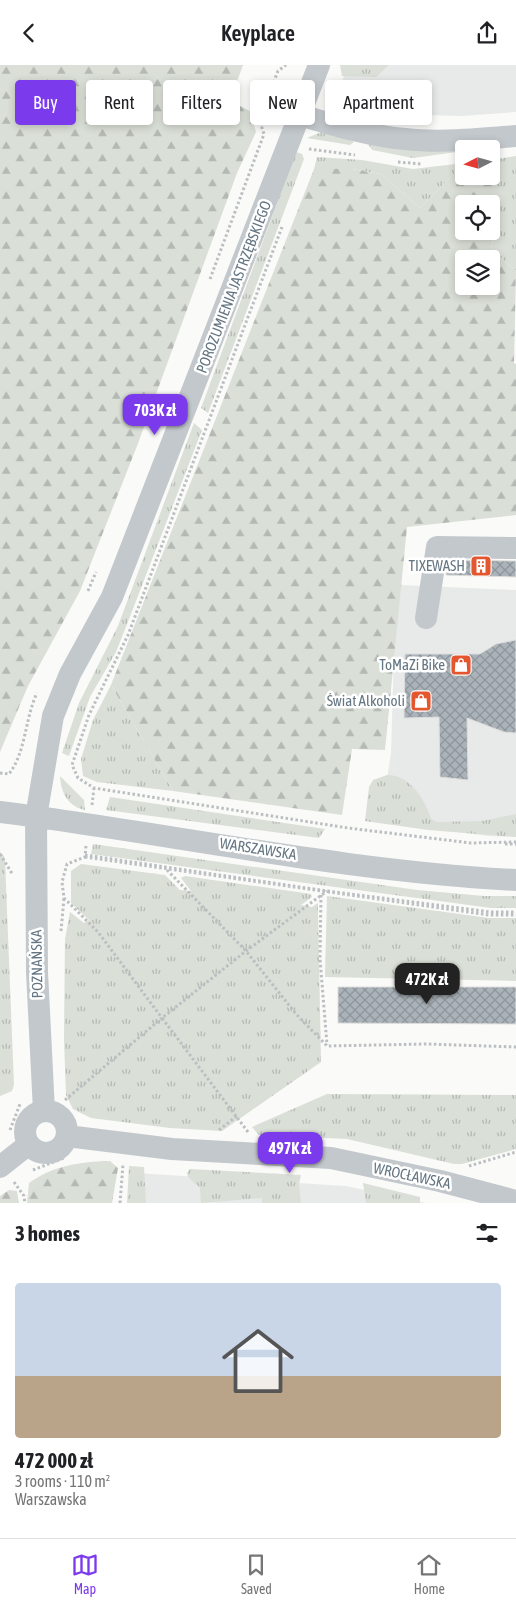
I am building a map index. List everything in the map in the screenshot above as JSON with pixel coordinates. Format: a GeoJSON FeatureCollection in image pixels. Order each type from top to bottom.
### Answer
{"type":"FeatureCollection","features":[{"type":"Feature","properties":{"kind":"street","name":"POROZUMIENIA JASTRZĘBSKIEGO"},"geometry":{"type":"LineString","coordinates":[[313,80],[319,65]]}},
{"type":"Feature","properties":{"kind":"street"},"geometry":{"type":"LineString","coordinates":[[315,119],[349,129],[405,139],[468,140],[516,136]]}},
{"type":"Feature","properties":{"kind":"street","name":"POROZUMIENIA JASTRZĘBSKIEGO"},"geometry":{"type":"LineString","coordinates":[[36,817],[53,716],[70,675],[112,597],[296,125]]}},
{"type":"Feature","properties":{"kind":"street"},"geometry":{"type":"LineString","coordinates":[[426,618],[437,547],[516,548]]}},
{"type":"Feature","properties":{"kind":"street","name":"WARSZAWSKA"},"geometry":{"type":"LineString","coordinates":[[0,812],[400,871],[516,880]]}},
{"type":"Feature","properties":{"kind":"street","name":"POZNAŃSKA"},"geometry":{"type":"LineString","coordinates":[[36,817],[37,962],[41,1082],[44,1111]]}},
{"type":"Feature","properties":{"kind":"street"},"geometry":{"type":"LineString","coordinates":[[44,1111],[54,1112],[62,1118],[67,1127],[67,1147],[48,1153],[36,1151],[29,1144],[25,1133],[27,1123],[34,1115],[44,1111]]}},
{"type":"Feature","properties":{"kind":"street"},"geometry":{"type":"LineString","coordinates":[[8,1172],[29,1144]]}},
{"type":"Feature","properties":{"kind":"street","name":"WROCŁAWSKA"},"geometry":{"type":"LineString","coordinates":[[67,1147],[172,1149],[331,1159],[440,1181],[516,1201]]}},
{"type":"Feature","properties":{"kind":"path"},"geometry":{"type":"LineString","coordinates":[[209,281],[264,134],[259,119],[278,71],[286,65]]}},
{"type":"Feature","properties":{"kind":"path"},"geometry":{"type":"LineString","coordinates":[[307,159],[311,150]]}},
{"type":"Feature","properties":{"kind":"path"},"geometry":{"type":"LineString","coordinates":[[284,222],[128,635],[89,715],[72,765],[78,778],[94,788],[348,828],[471,843],[516,843]]}},
{"type":"Feature","properties":{"kind":"path"},"geometry":{"type":"LineString","coordinates":[[87,593],[98,567]]}},
{"type":"Feature","properties":{"kind":"path"},"geometry":{"type":"LineString","coordinates":[[0,773],[9,775],[16,765],[31,705],[39,688]]}},
{"type":"Feature","properties":{"kind":"path"},"geometry":{"type":"LineString","coordinates":[[343,827],[348,828]]}},
{"type":"Feature","properties":{"kind":"path"},"geometry":{"type":"LineString","coordinates":[[0,854],[13,874]]}},
{"type":"Feature","properties":{"kind":"path"},"geometry":{"type":"LineString","coordinates":[[250,1134],[98,932],[64,898],[64,871],[68,864],[85,856],[324,893],[489,915],[516,914]]}},
{"type":"Feature","properties":{"kind":"path"},"geometry":{"type":"LineString","coordinates":[[166,869],[246,951],[296,1014],[327,1046],[427,1044],[516,1047]]}},
{"type":"Feature","properties":{"kind":"path"},"geometry":{"type":"LineString","coordinates":[[41,1082],[58,1079],[62,1103],[162,1018],[246,951],[324,893]]}},
{"type":"Feature","properties":{"kind":"path"},"geometry":{"type":"LineString","coordinates":[[324,893],[320,959],[327,1046]]}},
{"type":"Feature","properties":{"kind":"path"},"geometry":{"type":"LineString","coordinates":[[8,1137],[20,1099]]}},
{"type":"Feature","properties":{"kind":"path"},"geometry":{"type":"LineString","coordinates":[[28,1172],[67,1147]]}},
{"type":"Feature","properties":{"kind":"path"},"geometry":{"type":"LineString","coordinates":[[120,1203],[123,1158]]}},
{"type":"Feature","properties":{"kind":"path"},"geometry":{"type":"LineString","coordinates":[[8,1172],[24,1196],[25,1203]]}},
{"type":"Feature","properties":{"kind":"shaded area"},"geometry":{"type":"Polygon","coordinates":[[[348,65],[516,65],[516,112],[462,116],[432,115],[432,80],[343,80],[348,65]]]}},
{"type":"Feature","properties":{"kind":"shaded area"},"geometry":{"type":"Polygon","coordinates":[[[401,585],[516,590],[516,837],[489,836],[365,821],[387,779],[391,753],[394,652],[401,585]]]}},
{"type":"Feature","properties":{"kind":"shaded area"},"geometry":{"type":"Polygon","coordinates":[[[135,1173],[346,1186],[426,1203],[133,1203],[135,1173]]]}},
{"type":"Feature","properties":{"kind":"green space"},"geometry":{"type":"Polygon","coordinates":[[[0,65],[243,65],[238,80],[163,80],[163,125],[240,125],[240,106],[250,111],[250,125],[254,125],[256,132],[237,173],[137,446],[80,591],[28,686],[0,752],[0,65]]]}},
{"type":"Feature","properties":{"kind":"green space"},"geometry":{"type":"Polygon","coordinates":[[[340,65],[389,65],[376,77],[342,76],[340,65]]]}},
{"type":"Feature","properties":{"kind":"green space"},"geometry":{"type":"Polygon","coordinates":[[[326,130],[354,142],[350,145],[307,138],[326,130]]]}},
{"type":"Feature","properties":{"kind":"green space"},"geometry":{"type":"Polygon","coordinates":[[[368,144],[455,150],[455,152],[413,158],[372,150],[368,144]]]}},
{"type":"Feature","properties":{"kind":"green space"},"geometry":{"type":"Polygon","coordinates":[[[296,152],[302,154],[304,159],[208,413],[201,408],[296,152]]]}},
{"type":"Feature","properties":{"kind":"green space"},"geometry":{"type":"Polygon","coordinates":[[[516,156],[516,271],[500,257],[500,250],[491,249],[493,240],[500,240],[500,195],[496,195],[493,185],[500,185],[500,159],[516,156]]]}},
{"type":"Feature","properties":{"kind":"green space"},"geometry":{"type":"Polygon","coordinates":[[[317,157],[362,160],[413,169],[455,164],[455,173],[420,208],[381,174],[352,169],[314,169],[317,157]]]}},
{"type":"Feature","properties":{"kind":"green space"},"geometry":{"type":"Polygon","coordinates":[[[314,169],[352,169],[381,174],[420,208],[455,173],[455,185],[494,185],[497,195],[455,195],[455,240],[493,240],[492,250],[455,250],[455,295],[500,295],[500,257],[516,271],[514,363],[516,364],[516,515],[407,527],[385,750],[352,749],[342,815],[173,791],[111,685],[314,169]]]}},
{"type":"Feature","properties":{"kind":"green space"},"geometry":{"type":"Polygon","coordinates":[[[194,423],[202,430],[116,652],[90,697],[69,756],[62,753],[79,703],[118,626],[194,423]]]}},
{"type":"Feature","properties":{"kind":"green space"},"geometry":{"type":"Polygon","coordinates":[[[111,685],[173,791],[97,782],[83,776],[81,759],[93,720],[111,685]]]}},
{"type":"Feature","properties":{"kind":"green space"},"geometry":{"type":"Polygon","coordinates":[[[387,775],[403,779],[415,789],[421,796],[431,819],[437,822],[482,821],[516,814],[516,837],[428,830],[365,821],[369,787],[373,780],[387,775]]]}},
{"type":"Feature","properties":{"kind":"green space"},"geometry":{"type":"Polygon","coordinates":[[[60,776],[84,800],[85,810],[69,802],[64,793],[60,776]]]}},
{"type":"Feature","properties":{"kind":"green space"},"geometry":{"type":"Polygon","coordinates":[[[110,797],[325,829],[319,838],[106,810],[110,797]]]}},
{"type":"Feature","properties":{"kind":"green space"},"geometry":{"type":"Polygon","coordinates":[[[93,844],[417,890],[484,896],[516,896],[516,908],[491,908],[91,854],[93,844]]]}},
{"type":"Feature","properties":{"kind":"green space"},"geometry":{"type":"Polygon","coordinates":[[[0,852],[4,856],[5,861],[14,1085],[12,1091],[0,1096],[0,852]]]}},
{"type":"Feature","properties":{"kind":"green space"},"geometry":{"type":"Polygon","coordinates":[[[81,864],[165,875],[180,890],[191,891],[181,878],[185,876],[311,894],[312,897],[301,905],[312,907],[318,903],[321,1062],[222,1131],[170,1128],[91,1118],[73,1109],[66,1095],[64,1039],[65,939],[70,912],[84,923],[89,920],[71,903],[71,871],[81,864]]]}},
{"type":"Feature","properties":{"kind":"green space"},"geometry":{"type":"Polygon","coordinates":[[[327,896],[489,918],[516,918],[516,981],[325,977],[327,896]]]}},
{"type":"Feature","properties":{"kind":"green space"},"geometry":{"type":"Polygon","coordinates":[[[327,1094],[516,1095],[516,1149],[462,1164],[454,1164],[347,1139],[259,1135],[252,1127],[327,1094]]]}},
{"type":"Feature","properties":{"kind":"green space"},"geometry":{"type":"Polygon","coordinates":[[[110,1161],[118,1168],[112,1203],[27,1203],[29,1183],[48,1172],[88,1162],[110,1161]]]}},
{"type":"Feature","properties":{"kind":"green space"},"geometry":{"type":"Polygon","coordinates":[[[129,1166],[144,1167],[146,1203],[127,1203],[129,1166]]]}},
{"type":"Feature","properties":{"kind":"green space"},"geometry":{"type":"Polygon","coordinates":[[[190,1169],[301,1175],[299,1184],[301,1203],[262,1203],[262,1198],[201,1203],[200,1188],[188,1177],[187,1173],[190,1169]]]}},
{"type":"Feature","properties":{"kind":"green space"},"geometry":{"type":"Polygon","coordinates":[[[363,1183],[420,1197],[420,1203],[366,1203],[363,1183]]]}},
{"type":"Feature","properties":{"kind":"green space"},"geometry":{"type":"Polygon","coordinates":[[[9,1190],[17,1191],[19,1203],[0,1203],[0,1196],[9,1190]]]}},
{"type":"Feature","properties":{"kind":"building","name":"TIXEWASH"},"geometry":{"type":"Polygon","coordinates":[[[448,560],[516,561],[516,577],[446,575],[448,560]]]}},
{"type":"Feature","properties":{"kind":"building"},"geometry":{"type":"Polygon","coordinates":[[[516,640],[516,733],[504,732],[467,718],[468,780],[440,777],[439,717],[404,718],[405,654],[480,654],[496,644],[516,640]]]}},
{"type":"Feature","properties":{"kind":"building"},"geometry":{"type":"Polygon","coordinates":[[[338,987],[516,987],[516,1024],[338,1023],[338,987]]]}},
{"type":"Feature","properties":{"kind":"place","name":"TIXEWASH"},"geometry":{"type":"Point","coordinates":[481,566]}},
{"type":"Feature","properties":{"kind":"place","name":"ToMaZi Bike"},"geometry":{"type":"Point","coordinates":[461,665]}},
{"type":"Feature","properties":{"kind":"place","name":"Świat Alkoholi"},"geometry":{"type":"Point","coordinates":[421,701]}}]}
